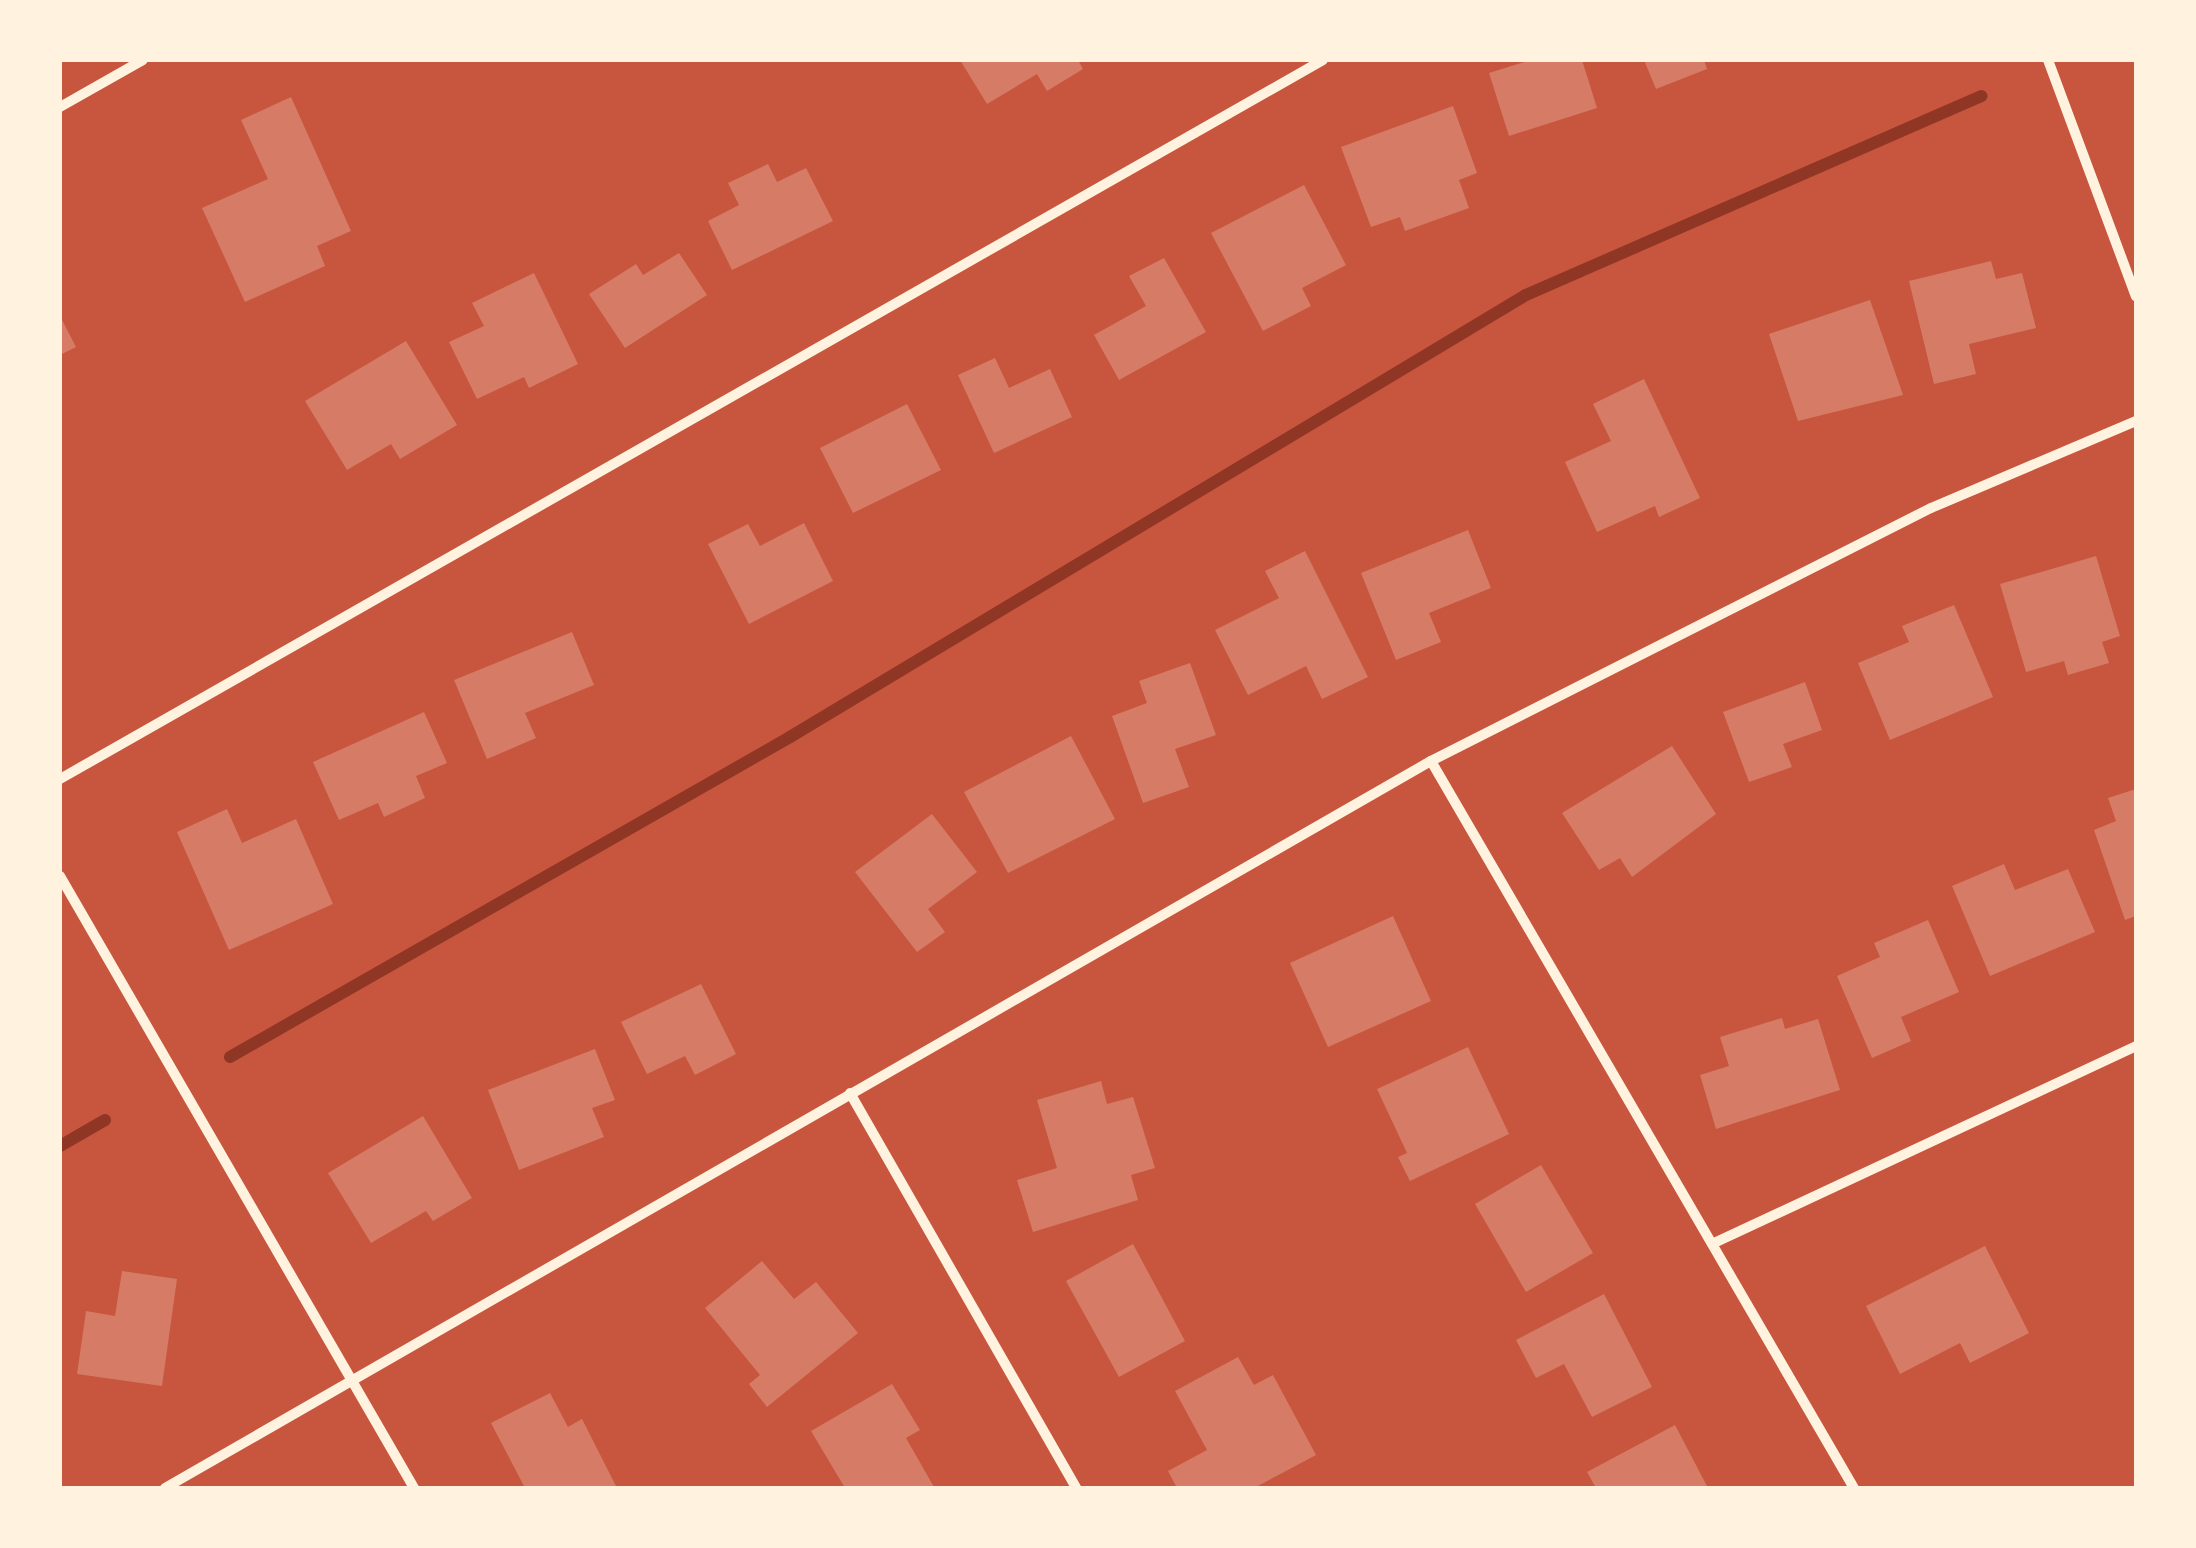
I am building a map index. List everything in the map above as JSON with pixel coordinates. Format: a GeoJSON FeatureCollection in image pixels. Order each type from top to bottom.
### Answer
{"type":"FeatureCollection","features":[{"type":"Feature","properties":{"kind":"street"},"geometry":{"type":"LineString","coordinates":[[60,107],[143,60]]}},
{"type":"Feature","properties":{"kind":"street"},"geometry":{"type":"LineString","coordinates":[[60,779],[1323,60]]}},
{"type":"Feature","properties":{"kind":"street"},"geometry":{"type":"LineString","coordinates":[[2048,60],[2136,296]]}},
{"type":"Feature","properties":{"kind":"street"},"geometry":{"type":"LineString","coordinates":[[165,1488],[1431,761],[1931,508],[2136,421]]}},
{"type":"Feature","properties":{"kind":"street"},"geometry":{"type":"LineString","coordinates":[[1431,761],[1854,1488]]}},
{"type":"Feature","properties":{"kind":"street"},"geometry":{"type":"LineString","coordinates":[[60,876],[414,1488]]}},
{"type":"Feature","properties":{"kind":"street"},"geometry":{"type":"LineString","coordinates":[[1714,1244],[2136,1046]]}},
{"type":"Feature","properties":{"kind":"street"},"geometry":{"type":"LineString","coordinates":[[850,1093],[1076,1488]]}},
{"type":"Feature","properties":{"kind":"building"},"geometry":{"type":"Polygon","coordinates":[[[960,60],[1078,60],[1083,69],[1047,91],[1037,74],[987,104],[960,60]]]}},
{"type":"Feature","properties":{"kind":"building"},"geometry":{"type":"Polygon","coordinates":[[[1531,60],[1582,60],[1597,108],[1509,136],[1489,73],[1531,60]]]}},
{"type":"Feature","properties":{"kind":"building"},"geometry":{"type":"Polygon","coordinates":[[[1644,60],[1704,60],[1707,69],[1656,89],[1644,60]]]}},
{"type":"Feature","properties":{"kind":"building"},"geometry":{"type":"Polygon","coordinates":[[[291,97],[351,231],[317,246],[325,266],[245,302],[202,208],[268,179],[241,120],[291,97]]]}},
{"type":"Feature","properties":{"kind":"building"},"geometry":{"type":"Polygon","coordinates":[[[1453,106],[1477,173],[1459,180],[1469,208],[1405,231],[1400,217],[1371,227],[1341,147],[1453,106]]]}},
{"type":"Feature","properties":{"kind":"building"},"geometry":{"type":"Polygon","coordinates":[[[768,164],[777,182],[806,168],[833,221],[732,270],[708,221],[739,205],[728,183],[768,164]]]}},
{"type":"Feature","properties":{"kind":"building"},"geometry":{"type":"Polygon","coordinates":[[[1304,185],[1346,265],[1302,288],[1311,306],[1263,331],[1211,233],[1304,185]]]}},
{"type":"Feature","properties":{"kind":"building"},"geometry":{"type":"Polygon","coordinates":[[[679,253],[707,295],[625,348],[589,294],[636,264],[643,275],[679,253]]]}},
{"type":"Feature","properties":{"kind":"building"},"geometry":{"type":"Polygon","coordinates":[[[1164,258],[1206,332],[1119,380],[1094,335],[1146,306],[1129,276],[1164,258]]]}},
{"type":"Feature","properties":{"kind":"building"},"geometry":{"type":"Polygon","coordinates":[[[1991,261],[1996,279],[2022,273],[2036,328],[1969,344],[1976,374],[1934,384],[1909,281],[1991,261]]]}},
{"type":"Feature","properties":{"kind":"building"},"geometry":{"type":"Polygon","coordinates":[[[534,273],[578,364],[529,388],[524,377],[477,399],[449,342],[484,326],[472,303],[534,273]]]}},
{"type":"Feature","properties":{"kind":"building"},"geometry":{"type":"Polygon","coordinates":[[[1870,300],[1903,395],[1798,421],[1769,334],[1870,300]]]}},
{"type":"Feature","properties":{"kind":"building"},"geometry":{"type":"Polygon","coordinates":[[[60,316],[76,347],[60,355],[60,316]]]}},
{"type":"Feature","properties":{"kind":"building"},"geometry":{"type":"Polygon","coordinates":[[[406,341],[457,425],[400,459],[391,444],[347,470],[305,401],[406,341]]]}},
{"type":"Feature","properties":{"kind":"building"},"geometry":{"type":"Polygon","coordinates":[[[995,358],[1009,388],[1050,369],[1072,417],[994,453],[958,375],[995,358]]]}},
{"type":"Feature","properties":{"kind":"building"},"geometry":{"type":"Polygon","coordinates":[[[1644,379],[1700,498],[1659,517],[1655,506],[1597,532],[1565,462],[1611,441],[1593,404],[1644,379]]]}},
{"type":"Feature","properties":{"kind":"building"},"geometry":{"type":"Polygon","coordinates":[[[907,404],[941,470],[853,513],[820,448],[907,404]]]}},
{"type":"Feature","properties":{"kind":"building"},"geometry":{"type":"Polygon","coordinates":[[[804,523],[833,581],[749,624],[708,544],[748,524],[760,546],[804,523]]]}},
{"type":"Feature","properties":{"kind":"building"},"geometry":{"type":"Polygon","coordinates":[[[1468,530],[1491,588],[1429,613],[1441,642],[1396,660],[1361,573],[1468,530]]]}},
{"type":"Feature","properties":{"kind":"building"},"geometry":{"type":"Polygon","coordinates":[[[1305,551],[1368,677],[1322,699],[1306,666],[1248,695],[1215,630],[1279,598],[1265,571],[1305,551]]]}},
{"type":"Feature","properties":{"kind":"building"},"geometry":{"type":"Polygon","coordinates":[[[2096,556],[2120,636],[2102,642],[2109,663],[2068,675],[2064,661],[2026,672],[2000,584],[2096,556]]]}},
{"type":"Feature","properties":{"kind":"building"},"geometry":{"type":"Polygon","coordinates":[[[1954,605],[1993,697],[1890,740],[1858,663],[1909,642],[1902,626],[1954,605]]]}},
{"type":"Feature","properties":{"kind":"building"},"geometry":{"type":"Polygon","coordinates":[[[572,632],[594,685],[525,713],[536,738],[487,759],[454,680],[572,632]]]}},
{"type":"Feature","properties":{"kind":"building"},"geometry":{"type":"Polygon","coordinates":[[[1190,663],[1216,735],[1175,749],[1189,787],[1143,803],[1112,716],[1147,703],[1139,681],[1190,663]]]}},
{"type":"Feature","properties":{"kind":"building"},"geometry":{"type":"Polygon","coordinates":[[[1805,682],[1822,730],[1783,744],[1792,767],[1749,782],[1723,712],[1805,682]]]}},
{"type":"Feature","properties":{"kind":"building"},"geometry":{"type":"Polygon","coordinates":[[[424,712],[447,763],[416,776],[425,798],[384,817],[378,803],[339,820],[313,762],[424,712]]]}},
{"type":"Feature","properties":{"kind":"building"},"geometry":{"type":"Polygon","coordinates":[[[1071,736],[1115,819],[1008,873],[964,792],[1071,736]]]}},
{"type":"Feature","properties":{"kind":"building"},"geometry":{"type":"Polygon","coordinates":[[[1672,746],[1716,814],[1632,877],[1620,858],[1599,870],[1562,813],[1672,746]]]}},
{"type":"Feature","properties":{"kind":"building"},"geometry":{"type":"Polygon","coordinates":[[[2136,789],[2136,916],[2125,920],[2094,830],[2116,821],[2108,798],[2136,789]]]}},
{"type":"Feature","properties":{"kind":"building"},"geometry":{"type":"Polygon","coordinates":[[[227,809],[242,843],[296,819],[333,904],[229,950],[177,832],[227,809]]]}},
{"type":"Feature","properties":{"kind":"building"},"geometry":{"type":"Polygon","coordinates":[[[932,814],[977,872],[928,909],[945,932],[917,952],[855,872],[932,814]]]}},
{"type":"Feature","properties":{"kind":"building"},"geometry":{"type":"Polygon","coordinates":[[[2004,864],[2015,890],[2068,869],[2095,932],[1990,976],[1952,886],[2004,864]]]}},
{"type":"Feature","properties":{"kind":"building"},"geometry":{"type":"Polygon","coordinates":[[[1393,916],[1431,1001],[1328,1047],[1290,963],[1393,916]]]}},
{"type":"Feature","properties":{"kind":"building"},"geometry":{"type":"Polygon","coordinates":[[[1928,920],[1959,992],[1901,1017],[1911,1041],[1872,1058],[1837,976],[1880,957],[1874,943],[1928,920]]]}},
{"type":"Feature","properties":{"kind":"building"},"geometry":{"type":"Polygon","coordinates":[[[701,984],[736,1054],[695,1075],[685,1056],[647,1074],[621,1022],[701,984]]]}},
{"type":"Feature","properties":{"kind":"building"},"geometry":{"type":"Polygon","coordinates":[[[1782,1018],[1785,1029],[1818,1019],[1840,1090],[1716,1129],[1700,1075],[1729,1066],[1720,1037],[1782,1018]]]}},
{"type":"Feature","properties":{"kind":"building"},"geometry":{"type":"Polygon","coordinates":[[[1468,1047],[1509,1134],[1410,1181],[1398,1157],[1407,1153],[1377,1089],[1468,1047]]]}},
{"type":"Feature","properties":{"kind":"building"},"geometry":{"type":"Polygon","coordinates":[[[595,1049],[615,1100],[592,1108],[604,1137],[519,1170],[488,1090],[595,1049]]]}},
{"type":"Feature","properties":{"kind":"building"},"geometry":{"type":"Polygon","coordinates":[[[1101,1081],[1107,1104],[1133,1097],[1155,1168],[1131,1175],[1138,1200],[1033,1232],[1017,1180],[1057,1168],[1037,1100],[1101,1081]]]}},
{"type":"Feature","properties":{"kind":"building"},"geometry":{"type":"Polygon","coordinates":[[[423,1116],[472,1198],[433,1221],[426,1211],[371,1243],[328,1173],[423,1116]]]}},
{"type":"Feature","properties":{"kind":"building"},"geometry":{"type":"Polygon","coordinates":[[[1541,1165],[1593,1253],[1526,1292],[1475,1204],[1541,1165]]]}},
{"type":"Feature","properties":{"kind":"building"},"geometry":{"type":"Polygon","coordinates":[[[1133,1244],[1185,1341],[1119,1377],[1066,1281],[1133,1244]]]}},
{"type":"Feature","properties":{"kind":"building"},"geometry":{"type":"Polygon","coordinates":[[[1985,1246],[2029,1333],[1970,1363],[1960,1343],[1900,1374],[1866,1306],[1985,1246]]]}},
{"type":"Feature","properties":{"kind":"building"},"geometry":{"type":"Polygon","coordinates":[[[762,1261],[794,1299],[816,1282],[858,1333],[767,1407],[749,1384],[760,1375],[705,1308],[762,1261]]]}},
{"type":"Feature","properties":{"kind":"building"},"geometry":{"type":"Polygon","coordinates":[[[122,1271],[177,1279],[162,1386],[77,1374],[86,1311],[115,1316],[122,1271]]]}},
{"type":"Feature","properties":{"kind":"building"},"geometry":{"type":"Polygon","coordinates":[[[1604,1294],[1652,1387],[1592,1417],[1564,1364],[1536,1378],[1516,1340],[1604,1294]]]}},
{"type":"Feature","properties":{"kind":"building"},"geometry":{"type":"Polygon","coordinates":[[[1238,1357],[1254,1385],[1273,1375],[1316,1455],[1254,1488],[1177,1488],[1168,1471],[1207,1450],[1175,1391],[1238,1357]]]}},
{"type":"Feature","properties":{"kind":"building"},"geometry":{"type":"Polygon","coordinates":[[[892,1384],[920,1430],[906,1438],[934,1487],[845,1488],[811,1431],[892,1384]]]}},
{"type":"Feature","properties":{"kind":"building"},"geometry":{"type":"Polygon","coordinates":[[[550,1393],[568,1427],[582,1419],[617,1488],[525,1488],[491,1423],[550,1393]]]}},
{"type":"Feature","properties":{"kind":"building"},"geometry":{"type":"Polygon","coordinates":[[[1675,1425],[1708,1488],[1596,1488],[1587,1472],[1675,1425]]]}},
{"type":"Feature","properties":{"kind":"waterway"},"geometry":{"type":"LineString","coordinates":[[230,1057],[790,737],[1526,295],[1981,96]]}},
{"type":"Feature","properties":{"kind":"waterway"},"geometry":{"type":"LineString","coordinates":[[60,1146],[105,1120]]}}]}
